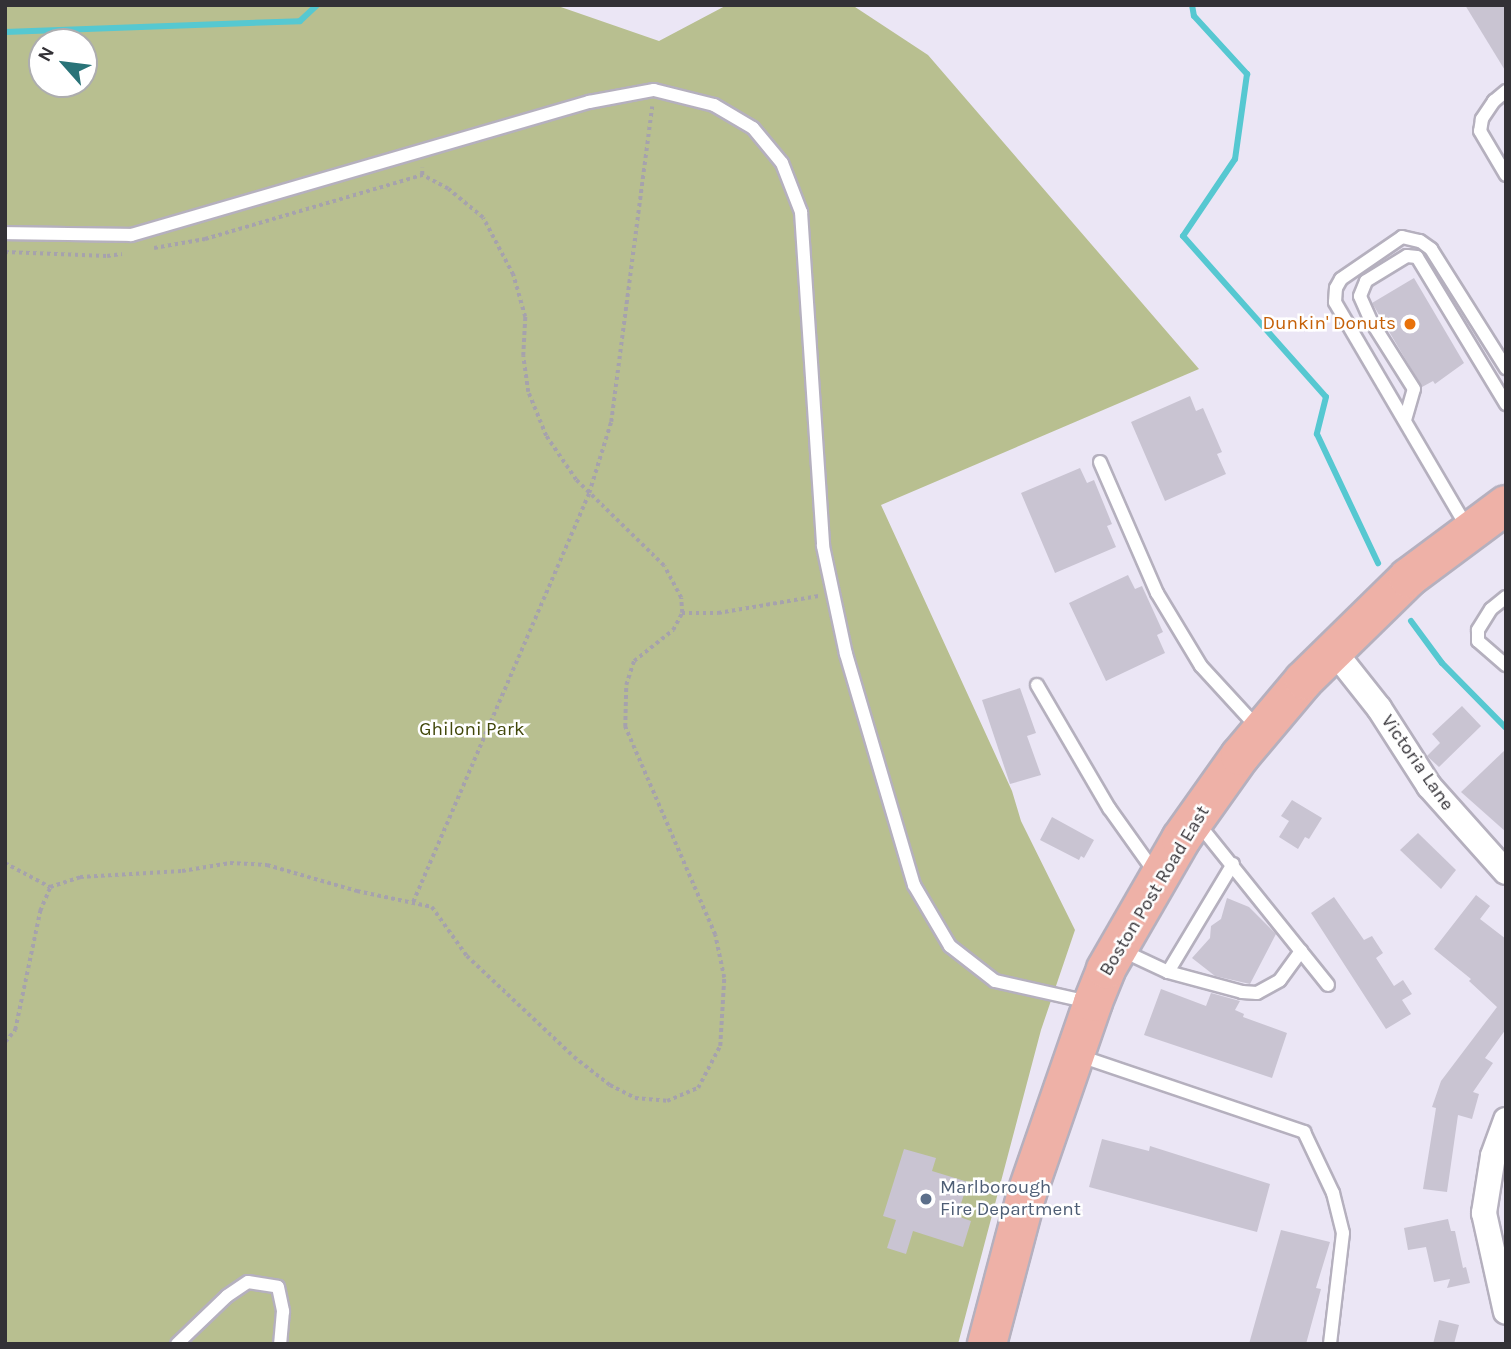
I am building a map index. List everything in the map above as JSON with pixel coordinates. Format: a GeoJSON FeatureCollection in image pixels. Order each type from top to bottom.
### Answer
{"type":"FeatureCollection","features":[{"type":"Feature","properties":{"kind":"main road","name":"Boston Post Road East"},"geometry":{"type":"LineString","coordinates":[[987,1344],[1027,1193],[1073,1054],[1118,948],[1158,877],[1195,819],[1260,730],[1333,650],[1408,578],[1506,505]]}},
{"type":"Feature","properties":{"kind":"street","name":"Victoria Lane"},"geometry":{"type":"LineString","coordinates":[[1333,650],[1379,708],[1429,786],[1506,872]]}},
{"type":"Feature","properties":{"kind":"street"},"geometry":{"type":"LineString","coordinates":[[1506,1120],[1493,1156],[1484,1213],[1506,1312]]}},
{"type":"Feature","properties":{"kind":"lane"},"geometry":{"type":"LineString","coordinates":[[5,233],[131,235],[589,102],[654,90],[714,105],[752,128],[782,163],[801,212],[823,546],[846,654],[914,885],[950,946],[995,981],[1093,1002]]}},
{"type":"Feature","properties":{"kind":"lane"},"geometry":{"type":"LineString","coordinates":[[1506,91],[1494,101],[1482,119],[1480,131],[1506,175]]}},
{"type":"Feature","properties":{"kind":"lane"},"geometry":{"type":"LineString","coordinates":[[1469,530],[1335,302],[1336,288],[1341,279],[1402,237],[1412,237],[1431,249],[1506,368]]}},
{"type":"Feature","properties":{"kind":"lane"},"geometry":{"type":"LineString","coordinates":[[1405,421],[1413,389],[1371,321],[1360,296],[1366,281],[1406,256],[1417,257],[1506,404]]}},
{"type":"Feature","properties":{"kind":"lane"},"geometry":{"type":"LineString","coordinates":[[1100,462],[1157,593],[1201,666],[1260,730]]}},
{"type":"Feature","properties":{"kind":"lane"},"geometry":{"type":"LineString","coordinates":[[1504,663],[1478,641],[1478,630],[1491,609],[1506,597]]}},
{"type":"Feature","properties":{"kind":"lane"},"geometry":{"type":"LineString","coordinates":[[1037,685],[1109,808],[1158,877]]}},
{"type":"Feature","properties":{"kind":"lane"},"geometry":{"type":"LineString","coordinates":[[1195,819],[1328,985]]}},
{"type":"Feature","properties":{"kind":"lane"},"geometry":{"type":"LineString","coordinates":[[1168,972],[1233,864]]}},
{"type":"Feature","properties":{"kind":"lane"},"geometry":{"type":"LineString","coordinates":[[1118,948],[1168,972],[1242,992],[1257,993],[1280,981],[1301,950]]}},
{"type":"Feature","properties":{"kind":"lane"},"geometry":{"type":"LineString","coordinates":[[1073,1054],[1304,1132],[1333,1193],[1343,1234],[1329,1344]]}},
{"type":"Feature","properties":{"kind":"lane"},"geometry":{"type":"LineString","coordinates":[[177,1344],[227,1296],[248,1282],[278,1287],[283,1311],[280,1344]]}},
{"type":"Feature","properties":{"kind":"path"},"geometry":{"type":"LineString","coordinates":[[412,902],[589,493],[611,422],[654,90]]}},
{"type":"Feature","properties":{"kind":"path"},"geometry":{"type":"LineString","coordinates":[[5,863],[50,887],[80,877],[243,864],[267,865],[357,891],[432,906],[467,956],[574,1057],[610,1085],[635,1098],[667,1101],[698,1088],[720,1046],[724,978],[716,936],[625,727],[626,685],[634,661],[673,630],[682,613],[681,598],[664,566],[576,480],[547,436],[528,392],[523,356],[526,317],[513,275],[483,218],[448,189],[422,175],[423,152]]}},
{"type":"Feature","properties":{"kind":"path"},"geometry":{"type":"LineString","coordinates":[[682,613],[718,612],[833,594]]}},
{"type":"Feature","properties":{"kind":"path"},"geometry":{"type":"LineString","coordinates":[[5,1042],[15,1030],[40,911],[50,887]]}},
{"type":"Feature","properties":{"kind":"green space","name":"Ghiloni Park"},"geometry":{"type":"Polygon","coordinates":[[[5,5],[555,5],[659,41],[727,5],[852,5],[928,55],[1199,369],[881,505],[1012,791],[1021,821],[1075,930],[1041,1030],[958,1344],[5,1344],[5,5]]]}},
{"type":"Feature","properties":{"kind":"building"},"geometry":{"type":"Polygon","coordinates":[[[1465,5],[1506,5],[1506,72],[1465,5]]]}},
{"type":"Feature","properties":{"kind":"building","name":"Dunkin' Donuts"},"geometry":{"type":"Polygon","coordinates":[[[1414,278],[1464,363],[1435,384],[1433,381],[1422,387],[1372,303],[1414,278]]]}},
{"type":"Feature","properties":{"kind":"building"},"geometry":{"type":"Polygon","coordinates":[[[1190,396],[1196,411],[1203,408],[1222,452],[1217,454],[1226,474],[1165,501],[1131,422],[1190,396]]]}},
{"type":"Feature","properties":{"kind":"building"},"geometry":{"type":"Polygon","coordinates":[[[1080,468],[1087,483],[1094,480],[1112,524],[1107,526],[1116,547],[1055,573],[1021,493],[1080,468]]]}},
{"type":"Feature","properties":{"kind":"building"},"geometry":{"type":"Polygon","coordinates":[[[1128,575],[1135,589],[1142,586],[1163,632],[1157,635],[1165,653],[1106,681],[1069,603],[1128,575]]]}},
{"type":"Feature","properties":{"kind":"building"},"geometry":{"type":"Polygon","coordinates":[[[1020,688],[1036,733],[1027,736],[1041,775],[1010,784],[982,700],[1020,688]]]}},
{"type":"Feature","properties":{"kind":"building"},"geometry":{"type":"Polygon","coordinates":[[[1462,706],[1481,726],[1439,767],[1427,756],[1440,743],[1432,734],[1462,706]]]}},
{"type":"Feature","properties":{"kind":"building"},"geometry":{"type":"Polygon","coordinates":[[[1506,749],[1506,832],[1461,792],[1506,749]]]}},
{"type":"Feature","properties":{"kind":"building"},"geometry":{"type":"Polygon","coordinates":[[[1292,800],[1322,818],[1309,839],[1305,837],[1298,849],[1279,837],[1289,821],[1281,816],[1292,800]]]}},
{"type":"Feature","properties":{"kind":"building"},"geometry":{"type":"Polygon","coordinates":[[[1052,817],[1094,840],[1084,858],[1081,856],[1079,860],[1040,840],[1052,817]]]}},
{"type":"Feature","properties":{"kind":"building"},"geometry":{"type":"Polygon","coordinates":[[[1418,833],[1456,870],[1441,889],[1400,850],[1418,833]]]}},
{"type":"Feature","properties":{"kind":"building"},"geometry":{"type":"Polygon","coordinates":[[[1476,895],[1490,906],[1480,919],[1506,939],[1506,1029],[1485,1058],[1493,1063],[1473,1092],[1479,1094],[1472,1119],[1458,1115],[1447,1192],[1423,1189],[1436,1108],[1432,1107],[1441,1081],[1497,1007],[1469,981],[1471,979],[1434,949],[1476,895]]]}},
{"type":"Feature","properties":{"kind":"building"},"geometry":{"type":"Polygon","coordinates":[[[1334,897],[1364,940],[1372,936],[1383,953],[1376,958],[1394,986],[1403,980],[1412,994],[1402,1000],[1411,1014],[1386,1029],[1311,913],[1334,897]]]}},
{"type":"Feature","properties":{"kind":"building"},"geometry":{"type":"Polygon","coordinates":[[[1227,898],[1249,907],[1276,934],[1250,984],[1215,976],[1192,958],[1210,938],[1211,926],[1221,919],[1227,898]]]}},
{"type":"Feature","properties":{"kind":"building"},"geometry":{"type":"Polygon","coordinates":[[[1161,989],[1206,1006],[1211,993],[1240,1001],[1235,1010],[1244,1014],[1243,1017],[1287,1033],[1272,1078],[1144,1035],[1161,989]]]}},
{"type":"Feature","properties":{"kind":"building"},"geometry":{"type":"Polygon","coordinates":[[[1102,1139],[1149,1151],[1150,1146],[1270,1184],[1257,1232],[1089,1187],[1102,1139]]]}},
{"type":"Feature","properties":{"kind":"building","name":"Marlborough Fire Department"},"geometry":{"type":"Polygon","coordinates":[[[904,1149],[936,1158],[932,1171],[968,1182],[957,1216],[971,1221],[963,1247],[913,1231],[906,1254],[887,1248],[896,1220],[883,1216],[904,1149]]]}},
{"type":"Feature","properties":{"kind":"building"},"geometry":{"type":"Polygon","coordinates":[[[1448,1219],[1451,1231],[1455,1231],[1463,1268],[1466,1267],[1470,1283],[1447,1288],[1450,1279],[1434,1282],[1426,1247],[1408,1250],[1404,1228],[1448,1219]]]}},
{"type":"Feature","properties":{"kind":"building"},"geometry":{"type":"Polygon","coordinates":[[[1281,1230],[1330,1242],[1316,1288],[1321,1289],[1306,1344],[1249,1344],[1281,1230]]]}},
{"type":"Feature","properties":{"kind":"building"},"geometry":{"type":"Polygon","coordinates":[[[1439,1320],[1459,1325],[1454,1344],[1433,1344],[1439,1320]]]}},
{"type":"Feature","properties":{"kind":"waterway"},"geometry":{"type":"LineString","coordinates":[[5,32],[300,21],[317,5]]}},
{"type":"Feature","properties":{"kind":"waterway"},"geometry":{"type":"LineString","coordinates":[[1192,5],[1194,16],[1247,74],[1235,159],[1183,236],[1326,397],[1317,434],[1378,563]]}},
{"type":"Feature","properties":{"kind":"waterway"},"geometry":{"type":"LineString","coordinates":[[1411,621],[1442,663],[1506,728]]}},
{"type":"Feature","properties":{"kind":"place","name":"Dunkin' Donuts"},"geometry":{"type":"Point","coordinates":[1410,324]}},
{"type":"Feature","properties":{"kind":"place","name":"Marlborough Fire Department"},"geometry":{"type":"Point","coordinates":[926,1199]}}]}
